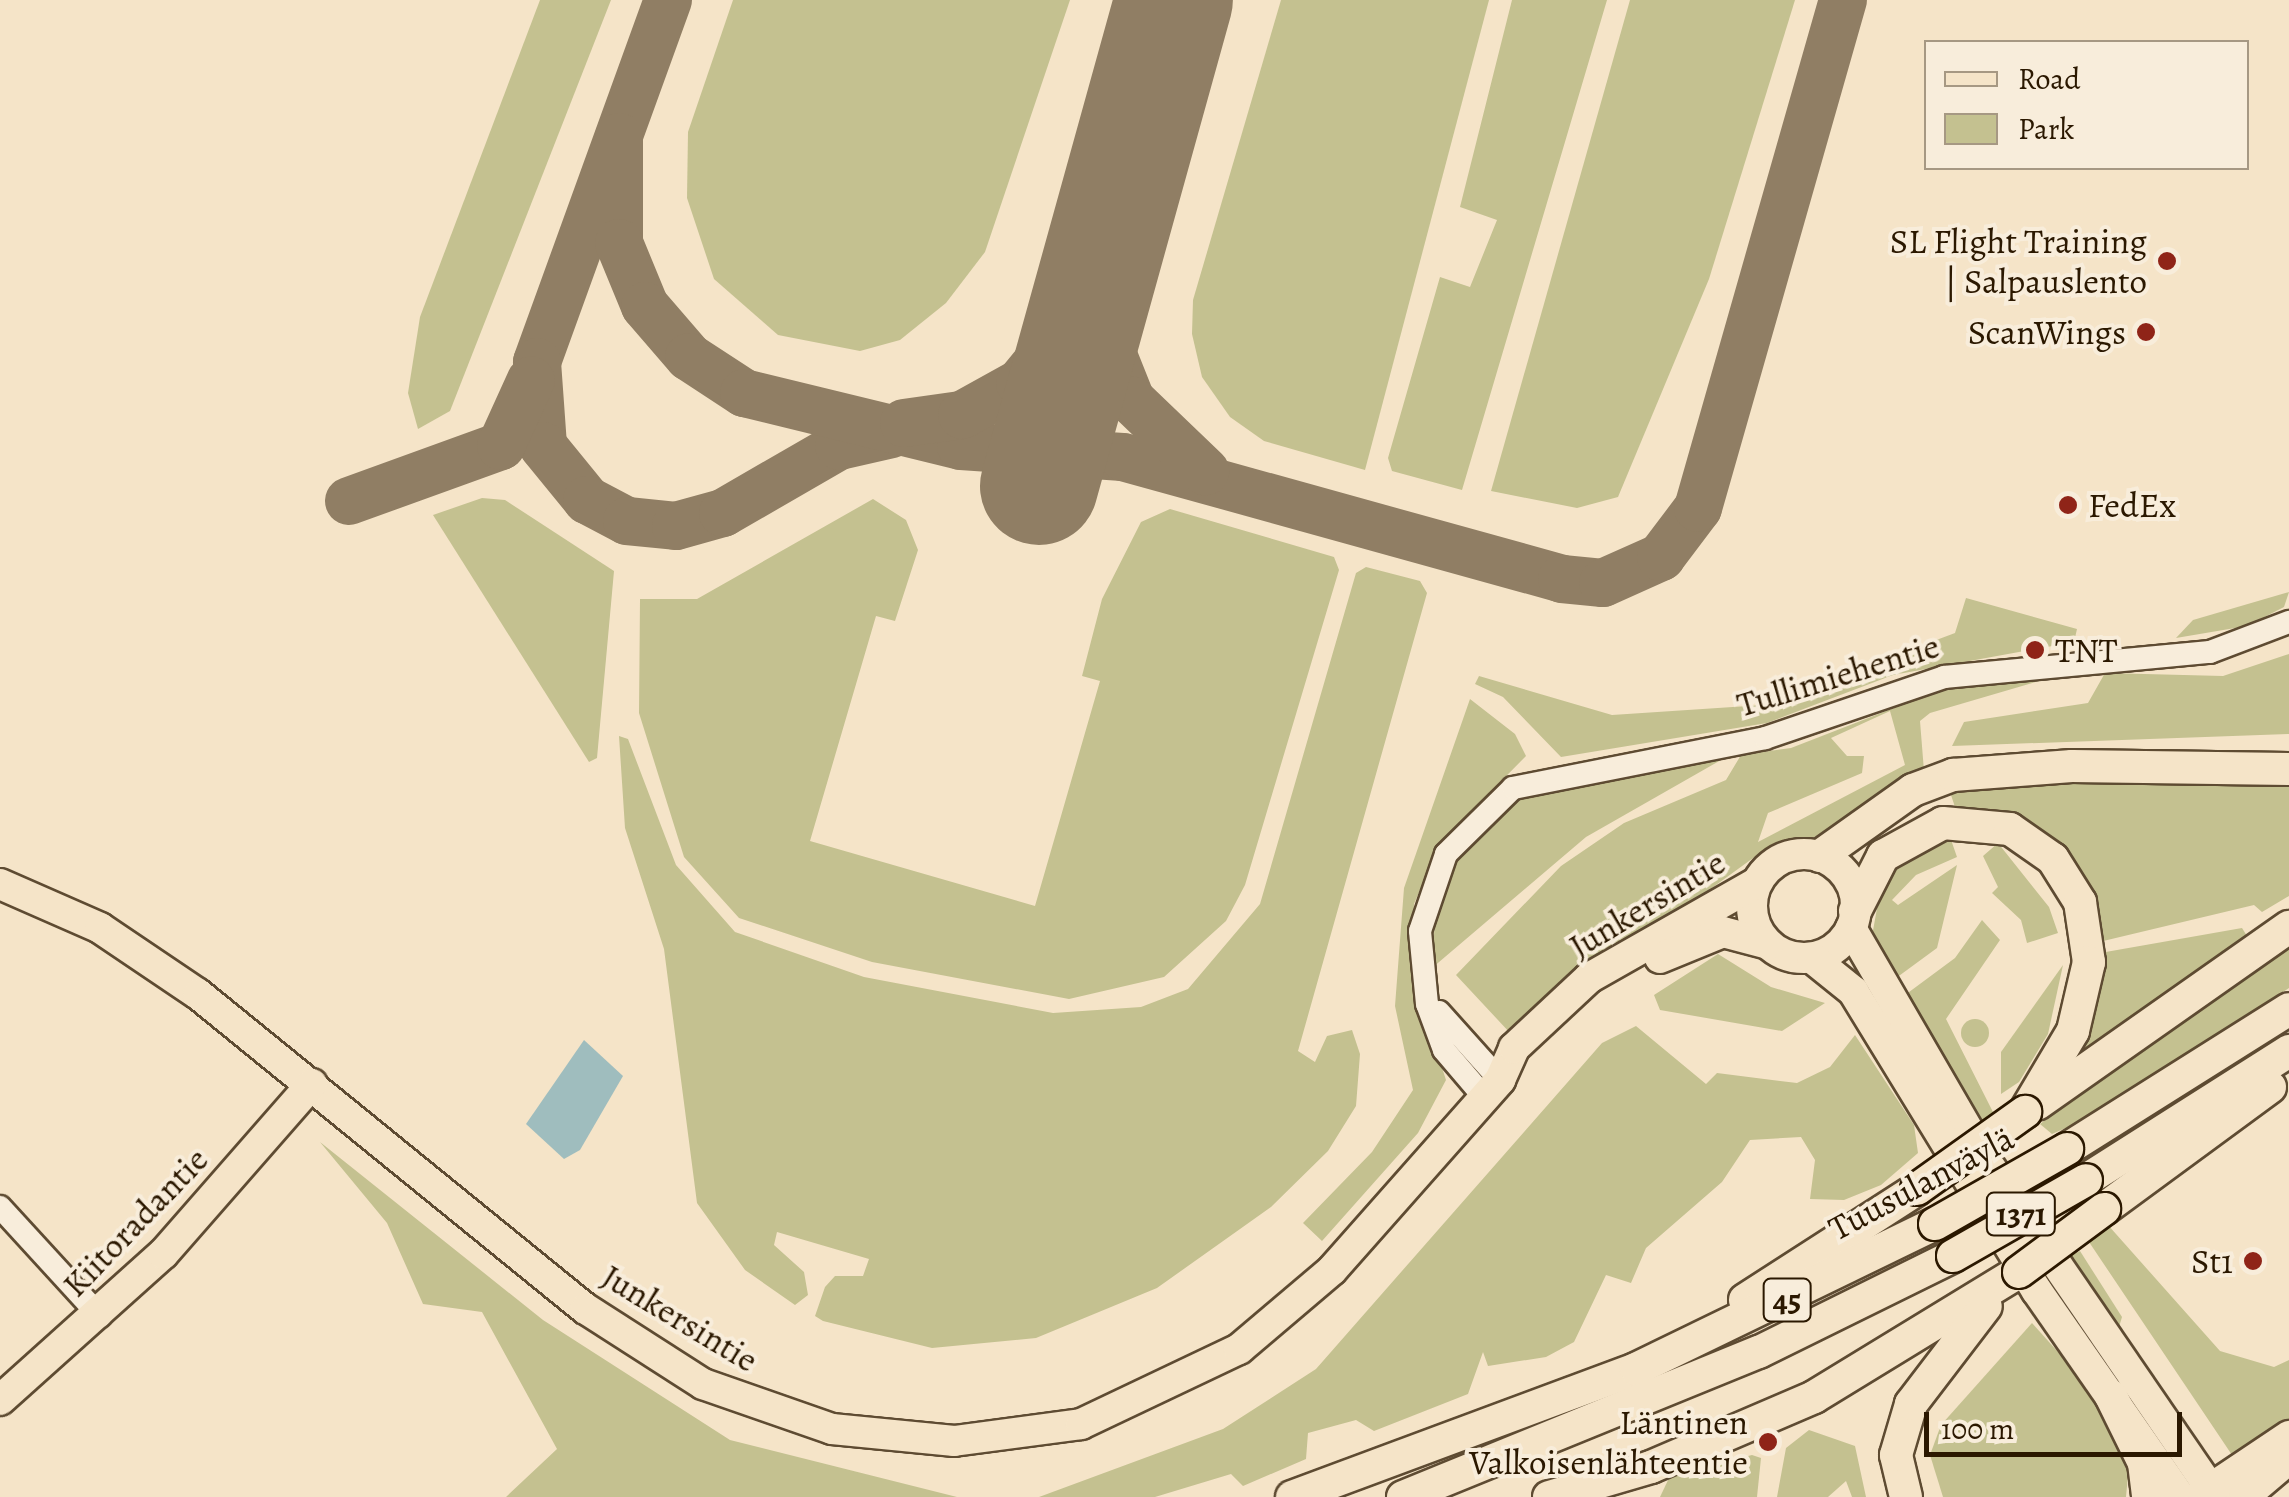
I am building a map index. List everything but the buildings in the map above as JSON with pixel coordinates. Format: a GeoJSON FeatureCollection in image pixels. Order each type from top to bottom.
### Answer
{"type":"FeatureCollection","features":[{"type":"Feature","properties":{"kind":"highway"},"geometry":{"type":"LineString","coordinates":[[1820,856],[1913,790],[1953,775],[2072,766],[2289,769]]}},
{"type":"Feature","properties":{"kind":"highway"},"geometry":{"type":"LineString","coordinates":[[1853,920],[1883,856],[1943,823],[2010,830],[2053,859],[2080,902],[2090,962],[2073,1031],[2025,1112]]}},
{"type":"Feature","properties":{"kind":"highway"},"geometry":{"type":"LineString","coordinates":[[1636,1369],[1917,1189],[2289,927]]}},
{"type":"Feature","properties":{"kind":"highway","name":"Tuusulanväylä"},"geometry":{"type":"LineString","coordinates":[[1292,1497],[1636,1369],[1936,1224],[2067,1150],[2289,1010]]}},
{"type":"Feature","properties":{"kind":"highway","name":"45"},"geometry":{"type":"LineString","coordinates":[[1403,1497],[1759,1352],[1953,1256],[2086,1180],[2289,1051]]}},
{"type":"Feature","properties":{"kind":"highway"},"geometry":{"type":"LineString","coordinates":[[1549,1497],[1728,1437],[1985,1299],[2289,1073]]}},
{"type":"Feature","properties":{"kind":"highway"},"geometry":{"type":"LineString","coordinates":[[1906,1497],[1896,1455],[1910,1404],[1985,1299]]}},
{"type":"Feature","properties":{"kind":"highway"},"geometry":{"type":"LineString","coordinates":[[2110,1396],[2144,1463],[2148,1497]]}},
{"type":"Feature","properties":{"kind":"main road"},"geometry":{"type":"LineString","coordinates":[[1783,856],[1820,856],[1850,884],[1853,920],[1812,958],[1768,944],[1754,917],[1756,883],[1783,856]]}},
{"type":"Feature","properties":{"kind":"main road","name":"Junkersintie"},"geometry":{"type":"LineString","coordinates":[[1492,1089],[1514,1048],[1589,978],[1756,883]]}},
{"type":"Feature","properties":{"kind":"main road","name":"Junkersintie"},"geometry":{"type":"LineString","coordinates":[[0,884],[100,928],[312,1084],[586,1309],[703,1384],[832,1429],[954,1441],[1081,1424],[1239,1349],[1332,1270],[1492,1089],[1606,990],[1686,944],[1723,932],[1768,944]]}},
{"type":"Feature","properties":{"kind":"main road","name":"1371"},"geometry":{"type":"LineString","coordinates":[[1853,920],[1986,1161],[2208,1494]]}},
{"type":"Feature","properties":{"kind":"main road","name":"1371"},"geometry":{"type":"LineString","coordinates":[[1812,958],[1853,991],[2110,1396],[2180,1497]]}},
{"type":"Feature","properties":{"kind":"main road","name":"Kiitoradantie"},"geometry":{"type":"LineString","coordinates":[[0,1400],[100,1316],[312,1084]]}},
{"type":"Feature","properties":{"kind":"main road"},"geometry":{"type":"LineString","coordinates":[[2208,1494],[2289,1436]]}},
{"type":"Feature","properties":{"kind":"main road"},"geometry":{"type":"LineString","coordinates":[[2244,1497],[2289,1459]]}},
{"type":"Feature","properties":{"kind":"street","name":"Tullimiehentie"},"geometry":{"type":"LineString","coordinates":[[1492,1089],[1453,1067],[1423,982],[1420,931],[1446,854],[1481,812],[1528,781],[1765,738],[1944,678],[2210,652],[2289,622]]}},
{"type":"Feature","properties":{"kind":"street"},"geometry":{"type":"LineString","coordinates":[[0,1207],[100,1316]]}},
{"type":"Feature","properties":{"kind":"green space"},"geometry":{"type":"Polygon","coordinates":[[[540,0],[611,0],[450,411],[418,429],[408,393],[420,317],[540,0]]]}},
{"type":"Feature","properties":{"kind":"green space"},"geometry":{"type":"Polygon","coordinates":[[[733,0],[1070,0],[985,252],[946,303],[900,340],[860,351],[778,335],[714,279],[687,198],[688,132],[733,0]]]}},
{"type":"Feature","properties":{"kind":"green space"},"geometry":{"type":"Polygon","coordinates":[[[1281,0],[1489,0],[1365,470],[1264,441],[1230,417],[1202,377],[1192,334],[1193,300],[1281,0]]]}},
{"type":"Feature","properties":{"kind":"green space"},"geometry":{"type":"Polygon","coordinates":[[[1512,0],[1607,0],[1462,490],[1392,471],[1388,458],[1440,277],[1470,287],[1497,220],[1460,207],[1512,0]]]}},
{"type":"Feature","properties":{"kind":"green space"},"geometry":{"type":"Polygon","coordinates":[[[1630,0],[1795,0],[1709,279],[1618,497],[1577,508],[1491,491],[1630,0]]]}},
{"type":"Feature","properties":{"kind":"green space"},"geometry":{"type":"Polygon","coordinates":[[[482,498],[505,500],[614,571],[597,758],[589,762],[433,515],[482,498]]]}},
{"type":"Feature","properties":{"kind":"green space"},"geometry":{"type":"Polygon","coordinates":[[[873,499],[906,520],[918,550],[895,621],[876,616],[810,841],[1035,906],[1100,681],[1082,676],[1102,599],[1141,522],[1170,509],[1334,557],[1339,570],[1245,885],[1226,921],[1164,977],[1069,999],[872,962],[739,918],[684,857],[639,713],[640,599],[697,599],[873,499]]]}},
{"type":"Feature","properties":{"kind":"green space"},"geometry":{"type":"Polygon","coordinates":[[[1366,567],[1420,581],[1427,593],[1298,1051],[1315,1062],[1327,1036],[1352,1030],[1360,1054],[1356,1106],[1328,1151],[1271,1207],[1157,1288],[1036,1338],[932,1348],[823,1321],[815,1316],[825,1287],[835,1276],[863,1276],[869,1259],[777,1232],[774,1245],[804,1272],[808,1295],[795,1305],[745,1270],[697,1203],[664,949],[625,828],[619,736],[628,739],[676,865],[735,932],[864,977],[1053,1013],[1141,1007],[1188,989],[1260,904],[1356,573],[1366,567]]]}},
{"type":"Feature","properties":{"kind":"green space"},"geometry":{"type":"Polygon","coordinates":[[[2289,592],[2284,607],[2247,626],[2176,638],[2193,620],[2289,592]]]}},
{"type":"Feature","properties":{"kind":"green space"},"geometry":{"type":"Polygon","coordinates":[[[1966,598],[2077,629],[2074,642],[1893,675],[1767,723],[1561,757],[1503,697],[1475,684],[1479,676],[1612,715],[1763,705],[1955,633],[1966,598]]]}},
{"type":"Feature","properties":{"kind":"green space"},"geometry":{"type":"Polygon","coordinates":[[[2289,654],[2289,734],[1952,746],[1964,722],[2088,703],[2105,673],[2223,676],[2289,654]]]}},
{"type":"Feature","properties":{"kind":"green space"},"geometry":{"type":"Polygon","coordinates":[[[2066,673],[1930,713],[1920,721],[1924,771],[1835,833],[1771,845],[1511,1034],[1456,975],[1561,866],[1624,823],[1726,780],[1741,755],[1791,748],[1948,687],[2066,673]],[[1890,711],[1831,738],[1847,756],[1864,756],[1862,773],[1768,813],[1758,842],[1905,765],[1890,711]]]}},
{"type":"Feature","properties":{"kind":"green space"},"geometry":{"type":"Polygon","coordinates":[[[1470,699],[1515,734],[1526,756],[1440,843],[1414,904],[1412,976],[1446,1080],[1418,1133],[1322,1241],[1303,1223],[1372,1152],[1413,1090],[1395,1006],[1404,888],[1470,699]]]}},
{"type":"Feature","properties":{"kind":"green space"},"geometry":{"type":"Polygon","coordinates":[[[1721,760],[1586,837],[1432,968],[1436,902],[1457,854],[1504,806],[1532,789],[1721,760]]]}},
{"type":"Feature","properties":{"kind":"green space"},"geometry":{"type":"Polygon","coordinates":[[[1986,781],[2289,781],[2289,896],[2262,912],[2254,905],[2099,942],[2090,898],[1957,813],[1949,789],[1986,781]]]}},
{"type":"Feature","properties":{"kind":"green space"},"geometry":{"type":"Polygon","coordinates":[[[1949,834],[1957,857],[1916,875],[1892,900],[1898,905],[1957,865],[1937,948],[1892,981],[1872,936],[1882,881],[1890,867],[1949,834]]]}},
{"type":"Feature","properties":{"kind":"green space"},"geometry":{"type":"Polygon","coordinates":[[[1998,843],[2049,907],[2058,933],[2027,943],[2021,920],[1992,893],[1998,887],[1983,856],[1998,843]]]}},
{"type":"Feature","properties":{"kind":"green space"},"geometry":{"type":"Polygon","coordinates":[[[1982,920],[2000,940],[1946,1019],[1995,1116],[1980,1128],[1901,998],[1955,958],[1982,920]]]}},
{"type":"Feature","properties":{"kind":"green space"},"geometry":{"type":"Polygon","coordinates":[[[2242,928],[2247,936],[2209,970],[2073,1065],[2100,953],[2242,928]]]}},
{"type":"Feature","properties":{"kind":"green space"},"geometry":{"type":"Polygon","coordinates":[[[2289,938],[2289,988],[2077,1123],[2052,1134],[2040,1124],[2289,938]]]}},
{"type":"Feature","properties":{"kind":"green space"},"geometry":{"type":"Polygon","coordinates":[[[1718,954],[1771,987],[1825,1003],[1782,1031],[1660,1010],[1654,995],[1718,954]]]}},
{"type":"Feature","properties":{"kind":"green space"},"geometry":{"type":"Polygon","coordinates":[[[2063,965],[2048,1034],[2019,1082],[2001,1094],[2001,1052],[2063,965]]]}},
{"type":"Feature","properties":{"kind":"green space"},"geometry":{"type":"Polygon","coordinates":[[[1975,1019],[1985,1023],[1989,1033],[1985,1043],[1975,1047],[1965,1043],[1961,1033],[1965,1023],[1975,1019]]]}},
{"type":"Feature","properties":{"kind":"green space"},"geometry":{"type":"Polygon","coordinates":[[[1636,1026],[1706,1084],[1717,1073],[1797,1083],[1830,1067],[1855,1035],[1914,1125],[1918,1153],[1881,1185],[1844,1200],[1810,1199],[1815,1160],[1801,1137],[1750,1140],[1722,1182],[1646,1248],[1631,1283],[1606,1275],[1574,1342],[1546,1357],[1488,1366],[1483,1352],[1468,1394],[1374,1431],[1356,1420],[1308,1433],[1306,1459],[1243,1486],[1231,1474],[1155,1497],[1039,1497],[1223,1429],[1316,1369],[1602,1043],[1636,1026]]]}},
{"type":"Feature","properties":{"kind":"green space"},"geometry":{"type":"Polygon","coordinates":[[[320,1142],[543,1320],[730,1440],[957,1497],[506,1497],[557,1449],[482,1312],[423,1304],[387,1223],[320,1142]]]}},
{"type":"Feature","properties":{"kind":"green space"},"geometry":{"type":"Polygon","coordinates":[[[2108,1225],[2220,1351],[2274,1367],[2289,1360],[2289,1420],[2232,1455],[2087,1239],[2108,1225]]]}},
{"type":"Feature","properties":{"kind":"green space"},"geometry":{"type":"Polygon","coordinates":[[[2080,1251],[2122,1317],[2119,1327],[2068,1257],[2080,1251]]]}},
{"type":"Feature","properties":{"kind":"green space"},"geometry":{"type":"Polygon","coordinates":[[[2032,1323],[2084,1381],[2129,1464],[2126,1497],[1943,1497],[1930,1455],[1941,1425],[2032,1323]]]}},
{"type":"Feature","properties":{"kind":"green space"},"geometry":{"type":"Polygon","coordinates":[[[1809,1430],[1855,1446],[1866,1497],[1852,1497],[1846,1481],[1828,1497],[1777,1497],[1786,1448],[1809,1430]]]}},
{"type":"Feature","properties":{"kind":"green space"},"geometry":{"type":"Polygon","coordinates":[[[1752,1455],[1761,1458],[1757,1497],[1660,1497],[1670,1476],[1752,1455]]]}},
{"type":"Feature","properties":{"kind":"water"},"geometry":{"type":"Polygon","coordinates":[[[584,1040],[623,1076],[580,1150],[564,1159],[526,1124],[584,1040]]]}},
{"type":"Feature","properties":{"kind":"taxiway"},"geometry":{"type":"LineString","coordinates":[[668,0],[537,362],[543,446],[587,500],[627,521],[676,526],[723,513],[839,446],[892,434]]}},
{"type":"Feature","properties":{"kind":"taxiway"},"geometry":{"type":"LineString","coordinates":[[619,137],[619,243],[645,306],[689,357],[744,393],[961,446],[1123,457],[1562,579],[1603,583],[1661,557],[1698,508],[1843,0]]}},
{"type":"Feature","properties":{"kind":"taxiway"},"geometry":{"type":"LineString","coordinates":[[904,423],[962,415],[1020,383],[1079,311],[1103,243]]}},
{"type":"Feature","properties":{"kind":"taxiway"},"geometry":{"type":"LineString","coordinates":[[1103,266],[1107,340],[1131,400],[1205,471]]}},
{"type":"Feature","properties":{"kind":"taxiway"},"geometry":{"type":"LineString","coordinates":[[349,501],[501,446],[531,380]]}},
{"type":"Feature","properties":{"kind":"runway"},"geometry":{"type":"LineString","coordinates":[[1039,486],[1174,0]]}},
{"type":"Feature","properties":{"kind":"place","name":"SL Flight Training | Salpauslento"},"geometry":{"type":"Point","coordinates":[2167,261]}},
{"type":"Feature","properties":{"kind":"place","name":"ScanWings"},"geometry":{"type":"Point","coordinates":[2146,332]}},
{"type":"Feature","properties":{"kind":"place","name":"FedEx"},"geometry":{"type":"Point","coordinates":[2068,505]}},
{"type":"Feature","properties":{"kind":"place","name":"TNT"},"geometry":{"type":"Point","coordinates":[2035,650]}},
{"type":"Feature","properties":{"kind":"place","name":"St1"},"geometry":{"type":"Point","coordinates":[2253,1261]}},
{"type":"Feature","properties":{"kind":"place","name":"Läntinen Valkoisenlähteentie"},"geometry":{"type":"Point","coordinates":[1768,1442]}}]}
